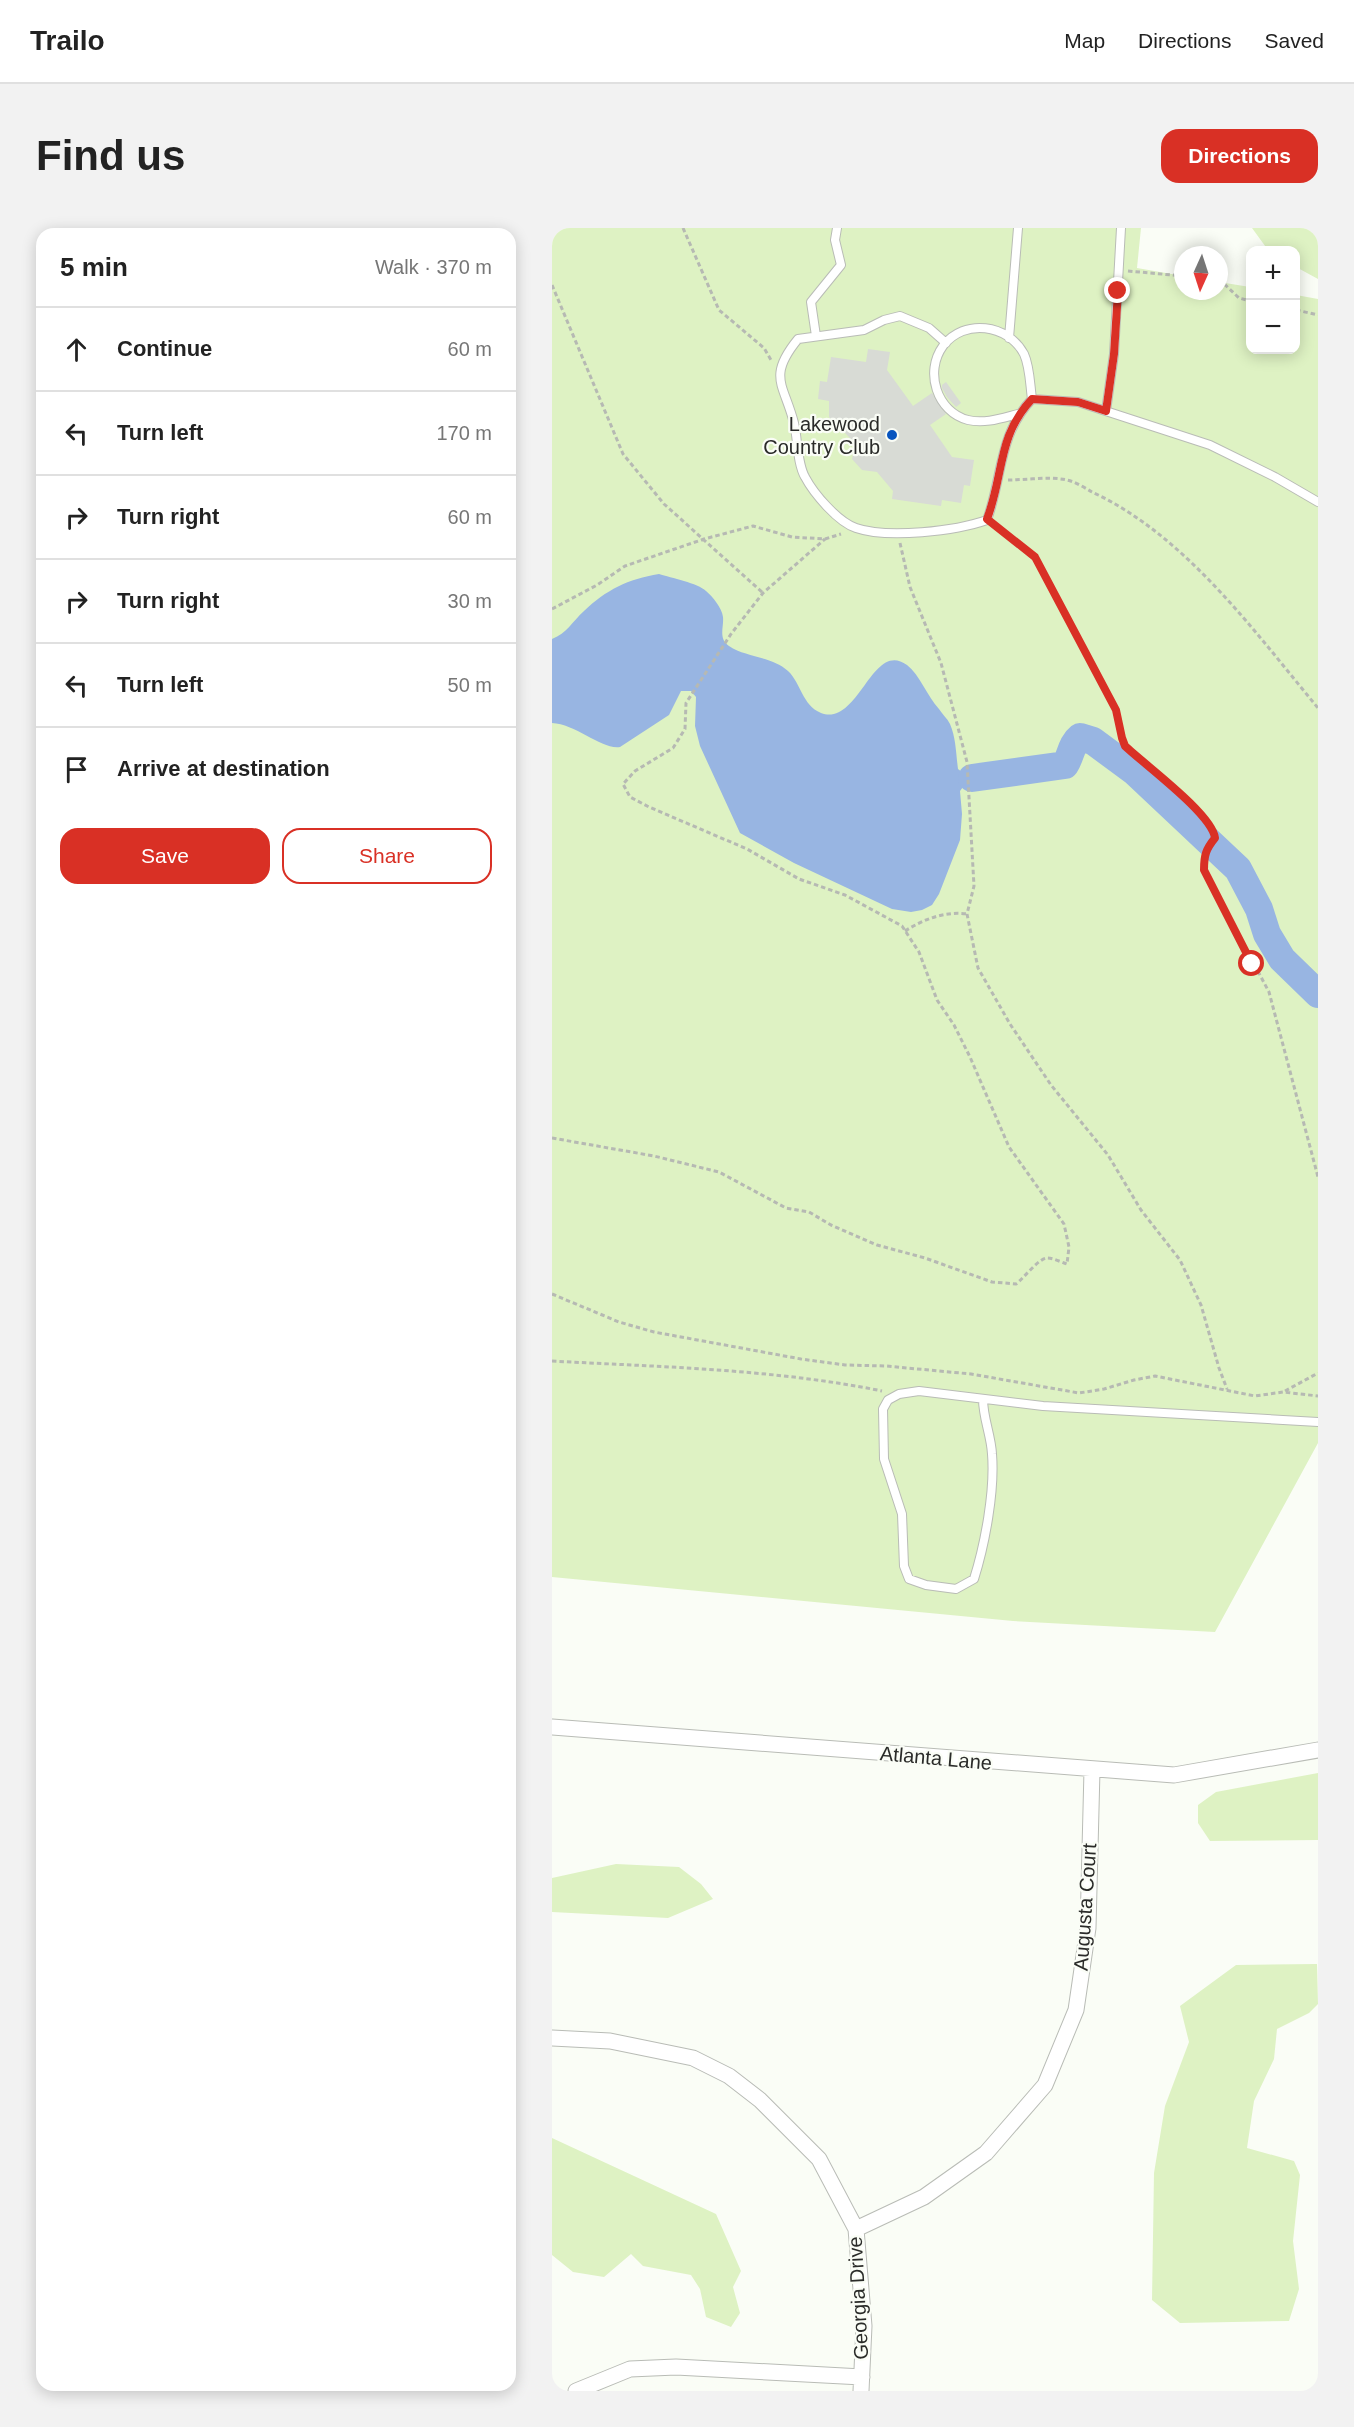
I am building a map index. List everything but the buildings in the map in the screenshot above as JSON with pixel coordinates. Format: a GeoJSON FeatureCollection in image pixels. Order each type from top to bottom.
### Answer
{"type":"FeatureCollection","features":[{"type":"Feature","properties":{"kind":"street","name":"Atlanta Lane"},"geometry":{"type":"LineString","coordinates":[[552,1727],[1174,1775],[1318,1750]]}},
{"type":"Feature","properties":{"kind":"street","name":"Augusta Court"},"geometry":{"type":"LineString","coordinates":[[856,2229],[924,2197],[986,2154],[1045,2085],[1076,2010],[1088,1928],[1092,1770]]}},
{"type":"Feature","properties":{"kind":"street","name":"Georgia Drive"},"geometry":{"type":"LineString","coordinates":[[552,2038],[610,2041],[693,2058],[729,2076],[760,2100],[819,2158],[856,2229],[864,2326],[861,2384]]}},
{"type":"Feature","properties":{"kind":"street"},"geometry":{"type":"LineString","coordinates":[[576,2391],[630,2369],[676,2367],[861,2384]]}},
{"type":"Feature","properties":{"kind":"lane"},"geometry":{"type":"LineString","coordinates":[[816,336],[811,302],[841,265],[835,240],[837,228]]}},
{"type":"Feature","properties":{"kind":"lane"},"geometry":{"type":"LineString","coordinates":[[1009,338],[1018,228]]}},
{"type":"Feature","properties":{"kind":"lane"},"geometry":{"type":"LineString","coordinates":[[1106,411],[1114,354],[1121,228]]}},
{"type":"Feature","properties":{"kind":"lane"},"geometry":{"type":"LineString","coordinates":[[946,343],[929,328],[900,316],[884,320],[864,330],[798,339],[786,354],[780,377],[782,393],[794,423],[804,476],[841,521],[856,529],[898,532],[969,526],[987,519],[1006,439],[1018,414],[1032,399]]}},
{"type":"Feature","properties":{"kind":"lane"},"geometry":{"type":"LineString","coordinates":[[1018,414],[982,422],[968,420],[954,414],[943,403],[936,390],[934,375],[936,361],[946,343],[955,335],[970,328],[986,328],[1002,332],[1015,342],[1024,355],[1032,399]]}},
{"type":"Feature","properties":{"kind":"lane"},"geometry":{"type":"LineString","coordinates":[[1032,399],[1078,402],[1210,446],[1275,477],[1318,501]]}},
{"type":"Feature","properties":{"kind":"lane"},"geometry":{"type":"LineString","coordinates":[[983,1399],[983,1413],[992,1452],[992,1475],[982,1552],[974,1579],[956,1589],[909,1580],[904,1566],[902,1515],[884,1459],[883,1409],[888,1401],[899,1394],[919,1391],[1043,1406],[1318,1422]]}},
{"type":"Feature","properties":{"kind":"path"},"geometry":{"type":"LineString","coordinates":[[683,228],[719,310],[764,348],[780,377]]}},
{"type":"Feature","properties":{"kind":"path"},"geometry":{"type":"LineString","coordinates":[[1119,270],[1174,275]]}},
{"type":"Feature","properties":{"kind":"path"},"geometry":{"type":"LineString","coordinates":[[552,285],[623,454],[664,504],[763,593]]}},
{"type":"Feature","properties":{"kind":"path"},"geometry":{"type":"LineString","coordinates":[[1228,288],[1239,298],[1247,300]]}},
{"type":"Feature","properties":{"kind":"path"},"geometry":{"type":"LineString","coordinates":[[1300,311],[1318,315]]}},
{"type":"Feature","properties":{"kind":"path"},"geometry":{"type":"LineString","coordinates":[[997,480],[1068,480],[1111,500],[1153,530],[1192,564],[1240,614],[1318,708]]}},
{"type":"Feature","properties":{"kind":"path"},"geometry":{"type":"LineString","coordinates":[[987,519],[1035,557],[1116,710],[1125,746],[1199,810],[1215,832],[1215,838],[1206,848],[1204,870],[1269,992],[1318,1177]]}},
{"type":"Feature","properties":{"kind":"path"},"geometry":{"type":"LineString","coordinates":[[552,609],[597,585],[625,566],[704,539],[753,526],[792,537],[825,539],[763,593],[731,634],[686,703],[686,729],[673,748],[635,771],[623,784],[630,797],[747,849],[800,879],[845,895],[902,926],[919,952],[937,1000],[954,1025],[970,1057],[1009,1147],[1065,1224],[1069,1247],[1067,1263],[1046,1258],[1039,1260],[1028,1276],[1016,1284],[992,1282],[925,1258],[877,1245],[831,1225],[809,1212],[786,1208],[719,1172],[654,1156],[552,1138]]}},
{"type":"Feature","properties":{"kind":"path"},"geometry":{"type":"LineString","coordinates":[[898,532],[910,587],[941,663],[967,762],[974,886],[967,914],[978,968],[1010,1024],[1051,1084],[1107,1155],[1141,1210],[1180,1260],[1202,1305],[1227,1389]]}},
{"type":"Feature","properties":{"kind":"path"},"geometry":{"type":"LineString","coordinates":[[905,931],[915,924],[950,912],[967,914]]}},
{"type":"Feature","properties":{"kind":"path"},"geometry":{"type":"LineString","coordinates":[[552,1294],[619,1322],[654,1332],[845,1365],[886,1366],[971,1374],[1079,1393],[1155,1376],[1255,1396],[1283,1392],[1318,1396]]}},
{"type":"Feature","properties":{"kind":"path"},"geometry":{"type":"LineString","coordinates":[[552,1361],[718,1371],[819,1381],[899,1394]]}},
{"type":"Feature","properties":{"kind":"path"},"geometry":{"type":"LineString","coordinates":[[1283,1392],[1318,1373]]}},
{"type":"Feature","properties":{"kind":"green space","name":"Lakewood Country Club"},"geometry":{"type":"Polygon","coordinates":[[[552,228],[1141,228],[1137,268],[1174,274],[1174,300],[1228,300],[1228,283],[1246,286],[1246,354],[1300,354],[1300,296],[1318,299],[1318,1443],[1215,1632],[1013,1621],[552,1577],[552,228]]]}},
{"type":"Feature","properties":{"kind":"green space"},"geometry":{"type":"Polygon","coordinates":[[[1252,228],[1318,228],[1318,279],[1300,269],[1300,246],[1265,246],[1252,228]]]}},
{"type":"Feature","properties":{"kind":"green space"},"geometry":{"type":"Polygon","coordinates":[[[1318,1773],[1318,1840],[1210,1841],[1198,1823],[1198,1805],[1216,1792],[1318,1773]]]}},
{"type":"Feature","properties":{"kind":"green space"},"geometry":{"type":"Polygon","coordinates":[[[616,1864],[679,1867],[701,1884],[713,1899],[668,1918],[552,1912],[552,1878],[616,1864]]]}},
{"type":"Feature","properties":{"kind":"green space"},"geometry":{"type":"Polygon","coordinates":[[[1317,1964],[1318,2004],[1309,2013],[1277,2029],[1274,2059],[1254,2101],[1247,2148],[1294,2161],[1300,2175],[1293,2241],[1299,2289],[1289,2321],[1180,2323],[1152,2300],[1154,2173],[1165,2106],[1189,2042],[1180,2006],[1236,1965],[1317,1964]]]}},
{"type":"Feature","properties":{"kind":"green space"},"geometry":{"type":"Polygon","coordinates":[[[552,2138],[716,2214],[741,2271],[733,2287],[740,2313],[731,2327],[706,2317],[700,2289],[691,2275],[643,2266],[631,2254],[604,2277],[573,2272],[552,2255],[552,2138]]]}},
{"type":"Feature","properties":{"kind":"water"},"geometry":{"type":"Polygon","coordinates":[[[659,574],[691,583],[706,591],[717,603],[722,614],[723,636],[726,643],[736,650],[782,666],[792,676],[810,705],[821,713],[834,714],[846,708],[874,672],[884,664],[895,660],[907,665],[916,674],[950,724],[955,740],[958,769],[966,775],[966,783],[960,791],[962,814],[960,840],[939,894],[932,905],[911,912],[892,909],[794,863],[740,833],[700,746],[695,726],[696,697],[691,691],[681,691],[669,715],[620,747],[605,745],[561,724],[552,723],[552,639],[566,630],[609,591],[627,582],[659,574]]]}},
{"type":"Feature","properties":{"kind":"waterway"},"geometry":{"type":"LineString","coordinates":[[972,778],[1065,765],[1080,737],[1093,741],[1135,772],[1238,869],[1259,909],[1267,934],[1282,959],[1318,994]]}},
{"type":"Feature","properties":{"kind":"place","name":"Lakewood Country Club"},"geometry":{"type":"Point","coordinates":[892,435]}},
{"type":"Feature","properties":{"kind":"route"},"geometry":{"type":"LineString","coordinates":[[1118,291],[1114,354],[1106,411],[1078,402],[1032,399],[1018,414],[1006,439],[993,505],[987,519],[1035,557],[1116,710],[1125,746],[1199,810],[1215,832],[1215,838],[1206,848],[1204,870],[1252,964]]}}]}
